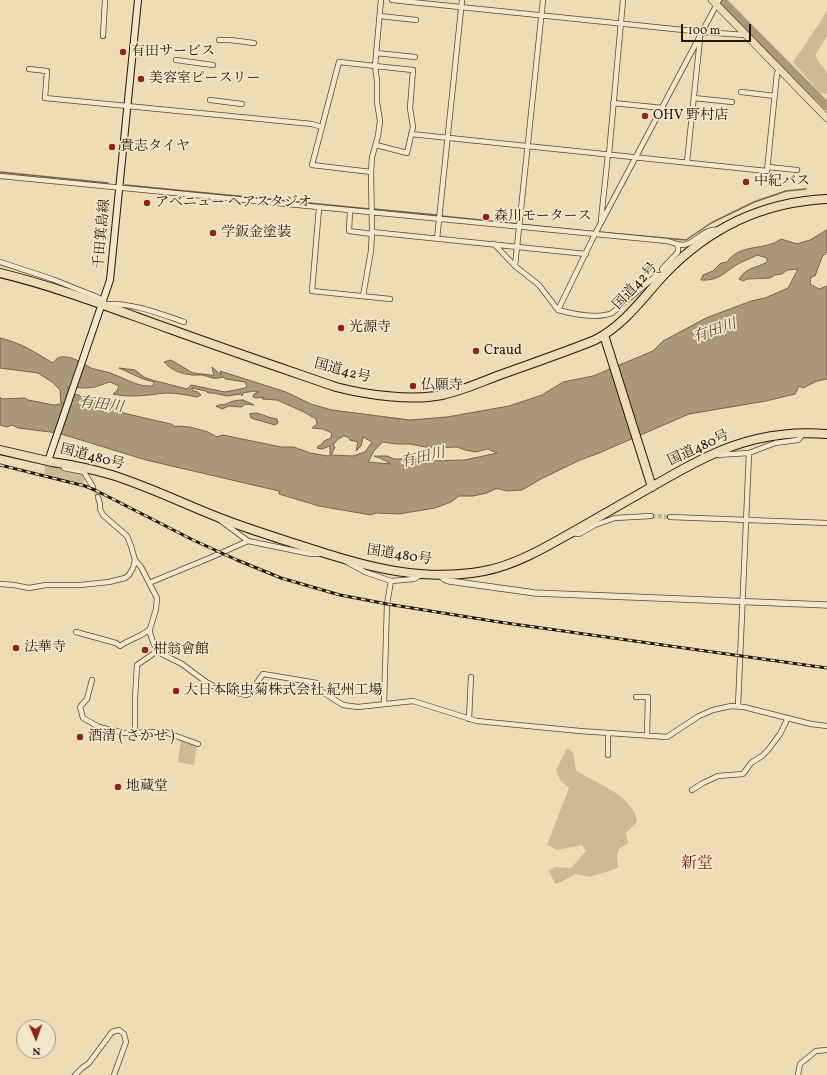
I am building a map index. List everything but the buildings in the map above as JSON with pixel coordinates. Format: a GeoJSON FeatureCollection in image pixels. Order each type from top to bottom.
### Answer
{"type":"FeatureCollection","features":[{"type":"Feature","properties":{"kind":"highway","name":"国道42号"},"geometry":{"type":"LineString","coordinates":[[0,273],[37,282],[336,387],[360,393],[422,397],[442,395],[605,337],[627,316],[661,273],[717,230],[742,217],[767,208],[790,203],[827,199]]}},
{"type":"Feature","properties":{"kind":"highway"},"geometry":{"type":"LineString","coordinates":[[605,337],[652,487]]}},
{"type":"Feature","properties":{"kind":"highway","name":"国道480号"},"geometry":{"type":"LineString","coordinates":[[0,450],[50,459],[113,475],[216,516],[344,559],[421,575],[440,575],[485,571],[506,565],[535,552],[710,455],[752,440],[773,436],[827,434]]}},
{"type":"Feature","properties":{"kind":"main road","name":"千田箕島線"},"geometry":{"type":"LineString","coordinates":[[50,459],[111,274],[138,0]]}},
{"type":"Feature","properties":{"kind":"main road"},"geometry":{"type":"LineString","coordinates":[[717,1],[746,35],[827,118]]}},
{"type":"Feature","properties":{"kind":"street"},"geometry":{"type":"LineString","coordinates":[[103,36],[105,0]]}},
{"type":"Feature","properties":{"kind":"street"},"geometry":{"type":"LineString","coordinates":[[364,296],[371,251],[372,157],[376,145],[380,121],[377,102],[375,66],[381,0]]}},
{"type":"Feature","properties":{"kind":"street"},"geometry":{"type":"LineString","coordinates":[[392,0],[541,15],[702,34],[746,35]]}},
{"type":"Feature","properties":{"kind":"street"},"geometry":{"type":"LineString","coordinates":[[437,238],[462,0]]}},
{"type":"Feature","properties":{"kind":"street"},"geometry":{"type":"LineString","coordinates":[[515,266],[543,0]]}},
{"type":"Feature","properties":{"kind":"street"},"geometry":{"type":"LineString","coordinates":[[601,223],[623,0]]}},
{"type":"Feature","properties":{"kind":"street"},"geometry":{"type":"LineString","coordinates":[[558,310],[595,234],[702,34],[717,1]]}},
{"type":"Feature","properties":{"kind":"street"},"geometry":{"type":"LineString","coordinates":[[380,16],[416,20]]}},
{"type":"Feature","properties":{"kind":"street"},"geometry":{"type":"LineString","coordinates":[[687,162],[702,34]]}},
{"type":"Feature","properties":{"kind":"street"},"geometry":{"type":"LineString","coordinates":[[219,40],[234,40],[254,43]]}},
{"type":"Feature","properties":{"kind":"street"},"geometry":{"type":"LineString","coordinates":[[376,52],[415,56]]}},
{"type":"Feature","properties":{"kind":"street"},"geometry":{"type":"LineString","coordinates":[[176,60],[213,65]]}},
{"type":"Feature","properties":{"kind":"street"},"geometry":{"type":"LineString","coordinates":[[371,172],[312,165],[339,62],[414,70],[410,108],[413,127],[407,153],[376,145]]}},
{"type":"Feature","properties":{"kind":"street"},"geometry":{"type":"LineString","coordinates":[[29,69],[47,71],[45,98],[312,124],[322,127]]}},
{"type":"Feature","properties":{"kind":"street"},"geometry":{"type":"LineString","coordinates":[[411,134],[767,171],[777,73],[780,70]]}},
{"type":"Feature","properties":{"kind":"street"},"geometry":{"type":"LineString","coordinates":[[741,92],[775,96]]}},
{"type":"Feature","properties":{"kind":"street"},"geometry":{"type":"LineString","coordinates":[[694,98],[732,102]]}},
{"type":"Feature","properties":{"kind":"street"},"geometry":{"type":"LineString","coordinates":[[210,100],[242,104]]}},
{"type":"Feature","properties":{"kind":"street"},"geometry":{"type":"LineString","coordinates":[[613,103],[663,108]]}},
{"type":"Feature","properties":{"kind":"street"},"geometry":{"type":"LineString","coordinates":[[768,167],[797,170]]}},
{"type":"Feature","properties":{"kind":"street"},"geometry":{"type":"LineString","coordinates":[[0,176],[667,241],[681,245],[687,244],[709,230],[717,230]]}},
{"type":"Feature","properties":{"kind":"street"},"geometry":{"type":"LineString","coordinates":[[319,208],[312,291],[390,299]]}},
{"type":"Feature","properties":{"kind":"street"},"geometry":{"type":"LineString","coordinates":[[350,211],[349,231],[437,238],[586,254]]}},
{"type":"Feature","properties":{"kind":"street"},"geometry":{"type":"LineString","coordinates":[[494,244],[515,266],[539,285],[558,310],[592,315],[609,314],[615,311],[661,273],[678,252],[678,246],[676,244]]}},
{"type":"Feature","properties":{"kind":"street"},"geometry":{"type":"LineString","coordinates":[[0,262],[52,279],[97,297],[102,305],[117,304],[150,310],[184,322]]}},
{"type":"Feature","properties":{"kind":"street"},"geometry":{"type":"LineString","coordinates":[[710,455],[749,453],[775,443],[798,440],[803,434]]}},
{"type":"Feature","properties":{"kind":"street"},"geometry":{"type":"LineString","coordinates":[[738,706],[749,453]]}},
{"type":"Feature","properties":{"kind":"street"},"geometry":{"type":"LineString","coordinates":[[50,459],[52,465],[84,472],[93,487]]}},
{"type":"Feature","properties":{"kind":"street"},"geometry":{"type":"LineString","coordinates":[[76,632],[116,643],[120,646],[130,640],[142,636],[150,629],[156,613],[156,594],[141,567],[135,560],[126,536],[103,515],[100,509],[98,497]]}},
{"type":"Feature","properties":{"kind":"street"},"geometry":{"type":"LineString","coordinates":[[216,516],[248,541],[311,554],[329,554]]}},
{"type":"Feature","properties":{"kind":"street"},"geometry":{"type":"LineString","coordinates":[[570,533],[579,534],[595,525],[615,518],[651,516]]}},
{"type":"Feature","properties":{"kind":"street"},"geometry":{"type":"LineString","coordinates":[[670,517],[827,523]]}},
{"type":"Feature","properties":{"kind":"street"},"geometry":{"type":"LineString","coordinates":[[149,583],[248,541]]}},
{"type":"Feature","properties":{"kind":"street"},"geometry":{"type":"LineString","coordinates":[[344,559],[349,564],[365,572],[391,581],[414,580],[421,575]]}},
{"type":"Feature","properties":{"kind":"street"},"geometry":{"type":"LineString","coordinates":[[0,584],[29,588],[46,585],[80,585],[109,582],[129,575],[135,560]]}},
{"type":"Feature","properties":{"kind":"street"},"geometry":{"type":"LineString","coordinates":[[440,575],[448,581],[535,593],[827,604]]}},
{"type":"Feature","properties":{"kind":"street"},"geometry":{"type":"LineString","coordinates":[[384,704],[387,604],[391,581]]}},
{"type":"Feature","properties":{"kind":"street"},"geometry":{"type":"LineString","coordinates":[[150,629],[153,642],[157,650],[162,654],[182,664],[206,682],[217,688],[245,695],[248,694],[263,674],[317,683],[321,691],[343,705],[358,706],[413,701],[477,721],[608,733],[668,736],[692,720],[708,712],[725,706],[738,706],[815,725],[827,726]]}},
{"type":"Feature","properties":{"kind":"street"},"geometry":{"type":"LineString","coordinates":[[135,732],[135,698],[138,665],[157,650]]}},
{"type":"Feature","properties":{"kind":"street"},"geometry":{"type":"LineString","coordinates":[[469,719],[471,677]]}},
{"type":"Feature","properties":{"kind":"street"},"geometry":{"type":"LineString","coordinates":[[92,680],[87,699],[80,707],[83,718],[99,727],[125,733],[165,732],[198,744]]}},
{"type":"Feature","properties":{"kind":"street"},"geometry":{"type":"LineString","coordinates":[[636,697],[648,697],[647,735]]}},
{"type":"Feature","properties":{"kind":"street"},"geometry":{"type":"LineString","coordinates":[[692,790],[718,776],[743,774],[751,763],[764,755],[780,734],[788,718]]}},
{"type":"Feature","properties":{"kind":"street"},"geometry":{"type":"LineString","coordinates":[[608,733],[608,755]]}},
{"type":"Feature","properties":{"kind":"street"},"geometry":{"type":"LineString","coordinates":[[75,1075],[89,1063],[112,1032],[119,1030],[124,1034],[126,1042],[114,1075]]}},
{"type":"Feature","properties":{"kind":"street"},"geometry":{"type":"LineString","coordinates":[[798,1075],[800,1064],[816,1051],[827,1050]]}},
{"type":"Feature","properties":{"kind":"shaded area"},"geometry":{"type":"Polygon","coordinates":[[[827,10],[827,36],[815,56],[827,73],[827,94],[820,93],[793,62],[827,10]]]}},
{"type":"Feature","properties":{"kind":"shaded area"},"geometry":{"type":"Polygon","coordinates":[[[45,465],[82,474],[85,480],[83,481],[84,484],[44,474],[45,465]]]}},
{"type":"Feature","properties":{"kind":"shaded area"},"geometry":{"type":"Polygon","coordinates":[[[181,739],[197,745],[194,765],[178,762],[181,739]]]}},
{"type":"Feature","properties":{"kind":"shaded area"},"geometry":{"type":"Polygon","coordinates":[[[567,748],[573,752],[576,771],[604,785],[622,798],[635,813],[637,822],[626,833],[628,843],[619,849],[617,856],[618,868],[590,877],[575,874],[555,884],[549,871],[555,867],[571,868],[586,851],[582,845],[557,850],[547,845],[569,788],[560,780],[556,770],[567,748]]]}},
{"type":"Feature","properties":{"kind":"water","name":"有田川"},"geometry":{"type":"Polygon","coordinates":[[[827,230],[827,252],[822,257],[815,276],[811,277],[810,284],[819,289],[827,286],[827,379],[817,381],[803,388],[799,386],[795,394],[766,401],[689,414],[580,460],[522,490],[507,491],[495,489],[487,493],[473,496],[459,496],[451,502],[435,508],[399,514],[376,513],[371,515],[319,506],[279,494],[279,491],[146,460],[58,433],[18,428],[12,425],[7,427],[0,425],[0,397],[2,399],[25,398],[28,400],[54,405],[61,404],[60,390],[52,382],[38,373],[0,368],[0,338],[21,345],[53,363],[59,357],[68,357],[91,368],[109,373],[134,383],[148,386],[153,386],[154,382],[143,379],[119,368],[135,370],[144,377],[152,380],[187,389],[191,385],[225,392],[245,388],[247,386],[245,382],[226,379],[223,377],[214,378],[202,375],[184,374],[176,371],[164,362],[171,360],[190,372],[214,376],[212,367],[221,375],[220,371],[286,392],[311,404],[332,410],[410,420],[447,417],[509,406],[542,395],[563,382],[593,376],[653,351],[663,341],[706,318],[751,301],[765,298],[788,288],[798,269],[787,270],[782,274],[775,275],[770,278],[747,279],[743,281],[739,279],[745,272],[767,262],[767,258],[757,255],[736,265],[716,278],[701,280],[703,275],[713,271],[721,263],[727,262],[732,256],[739,252],[775,243],[781,239],[797,244],[810,240],[827,230]],[[110,382],[95,387],[67,387],[71,394],[79,395],[85,400],[87,399],[85,397],[91,396],[101,401],[106,400],[115,403],[121,408],[123,413],[171,424],[176,427],[190,427],[208,432],[217,437],[223,435],[281,447],[294,447],[310,453],[330,455],[330,446],[322,449],[317,448],[324,441],[331,438],[332,433],[323,429],[312,428],[317,424],[316,419],[304,412],[277,400],[262,399],[264,397],[253,397],[254,394],[259,392],[254,391],[243,393],[242,396],[241,394],[227,396],[208,393],[206,391],[192,388],[193,391],[198,392],[201,395],[197,397],[166,393],[126,396],[113,394],[117,391],[119,386],[110,382]],[[344,436],[337,440],[333,445],[335,447],[331,455],[353,456],[365,452],[372,442],[363,437],[361,446],[356,451],[358,442],[350,440],[348,437],[344,436]],[[383,442],[374,451],[368,462],[391,464],[374,456],[387,456],[394,459],[430,461],[465,460],[497,453],[488,449],[475,452],[457,447],[431,448],[410,444],[383,442]]]}},
{"type":"Feature","properties":{"kind":"water"},"geometry":{"type":"Polygon","coordinates":[[[243,400],[254,405],[245,404],[242,407],[229,406],[222,409],[216,406],[234,401],[243,400]]]}},
{"type":"Feature","properties":{"kind":"water"},"geometry":{"type":"Polygon","coordinates":[[[257,413],[277,419],[278,423],[275,425],[251,418],[250,414],[257,413]]]}},
{"type":"Feature","properties":{"kind":"waterway"},"geometry":{"type":"LineString","coordinates":[[722,0],[827,106]]}},
{"type":"Feature","properties":{"kind":"waterway"},"geometry":{"type":"LineString","coordinates":[[0,172],[108,183]]}},
{"type":"Feature","properties":{"kind":"waterway"},"geometry":{"type":"LineString","coordinates":[[125,185],[370,209]]}},
{"type":"Feature","properties":{"kind":"waterway"},"geometry":{"type":"LineString","coordinates":[[598,232],[686,240],[711,223],[754,202],[786,191],[806,189]]}},
{"type":"Feature","properties":{"kind":"waterway"},"geometry":{"type":"LineString","coordinates":[[373,209],[437,215]]}},
{"type":"Feature","properties":{"kind":"waterway"},"geometry":{"type":"LineString","coordinates":[[441,216],[595,232]]}},
{"type":"Feature","properties":{"kind":"tunnel"},"geometry":{"type":"LineString","coordinates":[[93,487],[98,497]]}},
{"type":"Feature","properties":{"kind":"tunnel"},"geometry":{"type":"LineString","coordinates":[[651,516],[670,517]]}},
{"type":"Feature","properties":{"kind":"railway"},"geometry":{"type":"LineString","coordinates":[[0,465],[85,486],[193,540],[237,560],[281,578],[340,595],[499,622],[827,668]]}},
{"type":"Feature","properties":{"kind":"place","name":"有田サービス"},"geometry":{"type":"Point","coordinates":[123,52]}},
{"type":"Feature","properties":{"kind":"place","name":"美容室ピースリー"},"geometry":{"type":"Point","coordinates":[141,79]}},
{"type":"Feature","properties":{"kind":"place","name":"OHV 野村店"},"geometry":{"type":"Point","coordinates":[645,116]}},
{"type":"Feature","properties":{"kind":"place","name":"貴志タイヤ"},"geometry":{"type":"Point","coordinates":[112,147]}},
{"type":"Feature","properties":{"kind":"place","name":"中紀バス"},"geometry":{"type":"Point","coordinates":[746,182]}},
{"type":"Feature","properties":{"kind":"place","name":"アベニュー ヘアスタジオ"},"geometry":{"type":"Point","coordinates":[147,203]}},
{"type":"Feature","properties":{"kind":"place","name":"森川モータース"},"geometry":{"type":"Point","coordinates":[486,217]}},
{"type":"Feature","properties":{"kind":"place","name":"学鈑金塗装"},"geometry":{"type":"Point","coordinates":[213,233]}},
{"type":"Feature","properties":{"kind":"place","name":"光源寺"},"geometry":{"type":"Point","coordinates":[341,328]}},
{"type":"Feature","properties":{"kind":"place","name":"Craud"},"geometry":{"type":"Point","coordinates":[476,351]}},
{"type":"Feature","properties":{"kind":"place","name":"仏願寺"},"geometry":{"type":"Point","coordinates":[413,386]}},
{"type":"Feature","properties":{"kind":"place","name":"法華寺"},"geometry":{"type":"Point","coordinates":[16,648]}},
{"type":"Feature","properties":{"kind":"place","name":"柑翁會館"},"geometry":{"type":"Point","coordinates":[145,650]}},
{"type":"Feature","properties":{"kind":"place","name":"大日本除虫菊株式会社 紀州工場"},"geometry":{"type":"Point","coordinates":[176,691]}},
{"type":"Feature","properties":{"kind":"place","name":"酒清 ( さかせ )"},"geometry":{"type":"Point","coordinates":[80,737]}},
{"type":"Feature","properties":{"kind":"place","name":"地蔵堂"},"geometry":{"type":"Point","coordinates":[118,787]}},
{"type":"Feature","properties":{"kind":"district","name":"新堂"},"geometry":{"type":"Point","coordinates":[697,865]}}]}
